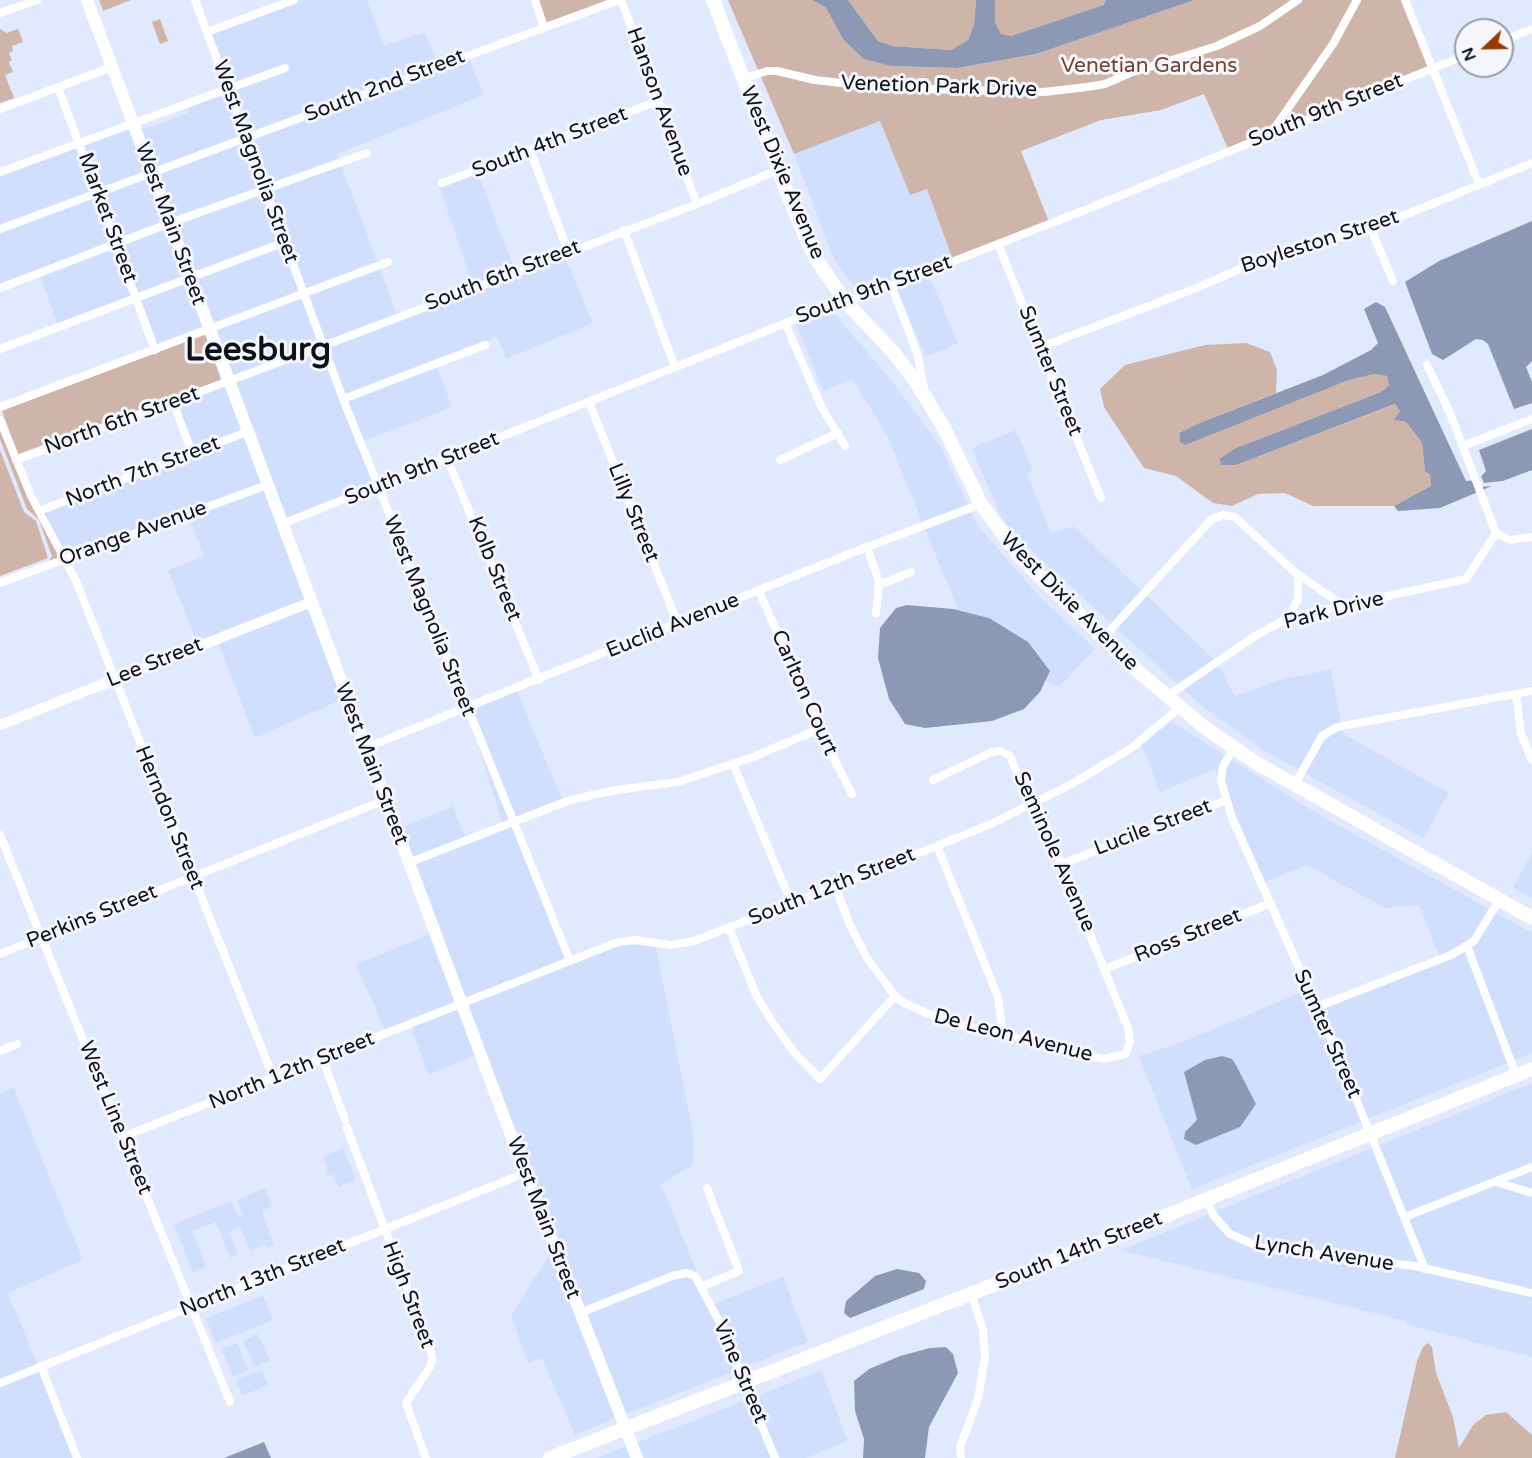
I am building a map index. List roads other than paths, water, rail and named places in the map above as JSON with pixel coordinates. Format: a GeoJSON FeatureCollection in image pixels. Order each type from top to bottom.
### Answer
{"type":"FeatureCollection","features":[{"type":"Feature","properties":{"kind":"main road","name":"West Main Street"},"geometry":{"type":"LineString","coordinates":[[87,0],[461,1005],[637,1458]]}},
{"type":"Feature","properties":{"kind":"main road","name":"West Dixie Avenue"},"geometry":{"type":"LineString","coordinates":[[712,0],[808,244],[845,301],[893,352],[927,398],[981,504],[1021,558],[1166,697],[1234,748],[1532,918]]}},
{"type":"Feature","properties":{"kind":"main road","name":"South 14th Street"},"geometry":{"type":"LineString","coordinates":[[550,1458],[971,1294],[1532,1069]]}},
{"type":"Feature","properties":{"kind":"street"},"geometry":{"type":"LineString","coordinates":[[0,13],[37,0]]}},
{"type":"Feature","properties":{"kind":"street","name":"West Magnolia Street"},"geometry":{"type":"LineString","coordinates":[[195,0],[343,399],[570,961]]}},
{"type":"Feature","properties":{"kind":"street"},"geometry":{"type":"LineString","coordinates":[[207,32],[294,0]]}},
{"type":"Feature","properties":{"kind":"street"},"geometry":{"type":"LineString","coordinates":[[535,0],[544,27]]}},
{"type":"Feature","properties":{"kind":"street","name":"South 2nd Street"},"geometry":{"type":"LineString","coordinates":[[0,229],[617,0]]}},
{"type":"Feature","properties":{"kind":"street","name":"Hanson Avenue"},"geometry":{"type":"LineString","coordinates":[[617,0],[697,204]]}},
{"type":"Feature","properties":{"kind":"street","name":"Venetion Park Drive"},"geometry":{"type":"LineString","coordinates":[[743,79],[767,71],[777,71],[815,80],[885,88],[1044,92],[1087,87],[1105,84],[1131,73],[1217,46],[1260,26],[1298,0]]}},
{"type":"Feature","properties":{"kind":"street"},"geometry":{"type":"LineString","coordinates":[[1271,133],[1333,44],[1357,0]]}},
{"type":"Feature","properties":{"kind":"street"},"geometry":{"type":"LineString","coordinates":[[1405,0],[1479,184]]}},
{"type":"Feature","properties":{"kind":"street"},"geometry":{"type":"LineString","coordinates":[[1514,36],[1532,29]]}},
{"type":"Feature","properties":{"kind":"street","name":"South 9th Street"},"geometry":{"type":"LineString","coordinates":[[282,524],[785,323],[998,244],[1454,60]]}},
{"type":"Feature","properties":{"kind":"street"},"geometry":{"type":"LineString","coordinates":[[0,109],[112,67]]}},
{"type":"Feature","properties":{"kind":"street"},"geometry":{"type":"LineString","coordinates":[[0,172],[285,68]]}},
{"type":"Feature","properties":{"kind":"street","name":"Market Street"},"geometry":{"type":"LineString","coordinates":[[58,87],[155,350]]}},
{"type":"Feature","properties":{"kind":"street","name":"South 4th Street"},"geometry":{"type":"LineString","coordinates":[[442,183],[658,101]]}},
{"type":"Feature","properties":{"kind":"street"},"geometry":{"type":"LineString","coordinates":[[530,150],[568,251]]}},
{"type":"Feature","properties":{"kind":"street"},"geometry":{"type":"LineString","coordinates":[[0,288],[170,223],[367,153]]}},
{"type":"Feature","properties":{"kind":"street","name":"Boyleston Street"},"geometry":{"type":"LineString","coordinates":[[1041,347],[1194,289],[1274,254],[1371,229],[1532,163]]}},
{"type":"Feature","properties":{"kind":"street","name":"South 6th Street"},"geometry":{"type":"LineString","coordinates":[[228,382],[568,251],[697,204],[778,170]]}},
{"type":"Feature","properties":{"kind":"street"},"geometry":{"type":"LineString","coordinates":[[1371,229],[1393,281]]}},
{"type":"Feature","properties":{"kind":"street"},"geometry":{"type":"LineString","coordinates":[[624,230],[675,367]]}},
{"type":"Feature","properties":{"kind":"street"},"geometry":{"type":"LineString","coordinates":[[0,349],[285,242]]}},
{"type":"Feature","properties":{"kind":"street","name":"Sumter Street"},"geometry":{"type":"LineString","coordinates":[[998,244],[1101,498]]}},
{"type":"Feature","properties":{"kind":"street"},"geometry":{"type":"LineString","coordinates":[[0,406],[304,295],[388,261]]}},
{"type":"Feature","properties":{"kind":"street"},"geometry":{"type":"LineString","coordinates":[[891,285],[916,353],[927,398]]}},
{"type":"Feature","properties":{"kind":"street"},"geometry":{"type":"LineString","coordinates":[[785,323],[822,408],[845,446]]}},
{"type":"Feature","properties":{"kind":"street"},"geometry":{"type":"LineString","coordinates":[[343,399],[485,345]]}},
{"type":"Feature","properties":{"kind":"street"},"geometry":{"type":"LineString","coordinates":[[1427,365],[1474,472],[1496,533],[1510,540],[1532,537]]}},
{"type":"Feature","properties":{"kind":"street","name":"North 6th Street"},"geometry":{"type":"LineString","coordinates":[[16,460],[228,382]]}},
{"type":"Feature","properties":{"kind":"street"},"geometry":{"type":"LineString","coordinates":[[173,402],[192,453]]}},
{"type":"Feature","properties":{"kind":"street","name":"Lilly Street"},"geometry":{"type":"LineString","coordinates":[[589,402],[678,624]]}},
{"type":"Feature","properties":{"kind":"street"},"geometry":{"type":"LineString","coordinates":[[1463,446],[1532,419]]}},
{"type":"Feature","properties":{"kind":"street","name":"Herndon Street"},"geometry":{"type":"LineString","coordinates":[[0,420],[39,511],[66,558],[273,1077]]}},
{"type":"Feature","properties":{"kind":"street","name":"North 7th Street"},"geometry":{"type":"LineString","coordinates":[[39,511],[247,432]]}},
{"type":"Feature","properties":{"kind":"street"},"geometry":{"type":"LineString","coordinates":[[780,460],[838,433]]}},
{"type":"Feature","properties":{"kind":"street","name":"Kolb Street"},"geometry":{"type":"LineString","coordinates":[[447,458],[539,680]]}},
{"type":"Feature","properties":{"kind":"street","name":"Orange Avenue"},"geometry":{"type":"LineString","coordinates":[[0,583],[267,485]]}},
{"type":"Feature","properties":{"kind":"street","name":"Euclid Avenue"},"geometry":{"type":"LineString","coordinates":[[365,748],[867,547],[981,504]]}},
{"type":"Feature","properties":{"kind":"street"},"geometry":{"type":"LineString","coordinates":[[1103,638],[1216,517],[1235,517],[1298,575],[1344,606]]}},
{"type":"Feature","properties":{"kind":"street","name":"Park Drive"},"geometry":{"type":"LineString","coordinates":[[1166,697],[1254,636],[1279,623],[1344,606],[1460,582],[1469,577],[1496,533]]}},
{"type":"Feature","properties":{"kind":"street"},"geometry":{"type":"LineString","coordinates":[[867,547],[879,585],[876,613]]}},
{"type":"Feature","properties":{"kind":"street"},"geometry":{"type":"LineString","coordinates":[[879,585],[911,572]]}},
{"type":"Feature","properties":{"kind":"street"},"geometry":{"type":"LineString","coordinates":[[1279,623],[1296,606],[1300,587],[1298,575]]}},
{"type":"Feature","properties":{"kind":"street","name":"Carlton Court"},"geometry":{"type":"LineString","coordinates":[[759,591],[819,729],[852,794]]}},
{"type":"Feature","properties":{"kind":"street","name":"Lee Street"},"geometry":{"type":"LineString","coordinates":[[0,724],[310,602]]}},
{"type":"Feature","properties":{"kind":"street"},"geometry":{"type":"LineString","coordinates":[[1295,784],[1322,736],[1336,727],[1532,691]]}},
{"type":"Feature","properties":{"kind":"street"},"geometry":{"type":"LineString","coordinates":[[1516,694],[1521,734],[1532,760]]}},
{"type":"Feature","properties":{"kind":"street","name":"South 12th Street"},"geometry":{"type":"LineString","coordinates":[[461,1005],[618,942],[635,940],[681,944],[729,928],[937,846],[1035,803],[1116,759],[1179,708]]}},
{"type":"Feature","properties":{"kind":"street"},"geometry":{"type":"LineString","coordinates":[[408,863],[570,800],[616,790],[663,785],[733,764],[819,729]]}},
{"type":"Feature","properties":{"kind":"street","name":"Lucile Street"},"geometry":{"type":"LineString","coordinates":[[1062,864],[1226,800],[1221,774],[1234,748]]}},
{"type":"Feature","properties":{"kind":"street","name":"Seminole Avenue"},"geometry":{"type":"LineString","coordinates":[[933,780],[992,752],[1005,752],[1015,765],[1029,799],[1035,803],[1128,1027]]}},
{"type":"Feature","properties":{"kind":"street"},"geometry":{"type":"LineString","coordinates":[[733,764],[791,902]]}},
{"type":"Feature","properties":{"kind":"street","name":"Perkins Street"},"geometry":{"type":"LineString","coordinates":[[0,954],[385,800]]}},
{"type":"Feature","properties":{"kind":"street","name":"Sumter Street"},"geometry":{"type":"LineString","coordinates":[[1226,800],[1236,829],[1340,1059],[1425,1269]]}},
{"type":"Feature","properties":{"kind":"street","name":"West Line Street"},"geometry":{"type":"LineString","coordinates":[[0,835],[230,1402]]}},
{"type":"Feature","properties":{"kind":"street"},"geometry":{"type":"LineString","coordinates":[[937,846],[994,986],[1003,1034]]}},
{"type":"Feature","properties":{"kind":"street","name":"De Leon Avenue"},"geometry":{"type":"LineString","coordinates":[[835,886],[856,939],[895,996],[917,1011],[936,1019],[1079,1054],[1113,1059],[1127,1050],[1130,1042],[1128,1027]]}},
{"type":"Feature","properties":{"kind":"street"},"geometry":{"type":"LineString","coordinates":[[1317,1007],[1451,955],[1467,946],[1482,930],[1499,900]]}},
{"type":"Feature","properties":{"kind":"street","name":"Ross Street"},"geometry":{"type":"LineString","coordinates":[[1105,969],[1271,903]]}},
{"type":"Feature","properties":{"kind":"street"},"geometry":{"type":"LineString","coordinates":[[729,928],[757,997],[794,1052],[820,1079],[895,996]]}},
{"type":"Feature","properties":{"kind":"street"},"geometry":{"type":"LineString","coordinates":[[1467,946],[1516,1076]]}},
{"type":"Feature","properties":{"kind":"street","name":"North 12th Street"},"geometry":{"type":"LineString","coordinates":[[122,1137],[322,1057],[461,1005]]}},
{"type":"Feature","properties":{"kind":"street"},"geometry":{"type":"LineString","coordinates":[[0,1051],[17,1044]]}},
{"type":"Feature","properties":{"kind":"street","name":"High Street"},"geometry":{"type":"LineString","coordinates":[[322,1057],[383,1230],[432,1359],[430,1367],[406,1403],[426,1458]]}},
{"type":"Feature","properties":{"kind":"street"},"geometry":{"type":"LineString","coordinates":[[1405,1217],[1532,1167]]}},
{"type":"Feature","properties":{"kind":"street","name":"North 13th Street"},"geometry":{"type":"LineString","coordinates":[[0,1383],[525,1173]]}},
{"type":"Feature","properties":{"kind":"street"},"geometry":{"type":"LineString","coordinates":[[1496,1182],[1532,1193]]}},
{"type":"Feature","properties":{"kind":"street"},"geometry":{"type":"LineString","coordinates":[[580,1313],[679,1274],[690,1273],[703,1286],[739,1271],[707,1188]]}},
{"type":"Feature","properties":{"kind":"street","name":"Lynch Avenue"},"geometry":{"type":"LineString","coordinates":[[1206,1199],[1220,1225],[1240,1240],[1254,1246],[1425,1269],[1532,1293]]}},
{"type":"Feature","properties":{"kind":"street","name":"Vine Street"},"geometry":{"type":"LineString","coordinates":[[703,1286],[775,1458]]}},
{"type":"Feature","properties":{"kind":"street"},"geometry":{"type":"LineString","coordinates":[[961,1458],[960,1447],[978,1399],[985,1357],[982,1330],[971,1294]]}},
{"type":"Feature","properties":{"kind":"street"},"geometry":{"type":"LineString","coordinates":[[40,1366],[77,1458]]}},
{"type":"Feature","properties":{"kind":"district","name":"Leesburg"},"geometry":{"type":"Point","coordinates":[258,351]}},
{"type":"Feature","properties":{"kind":"park label","name":"Venetian Gardens"},"geometry":{"type":"Point","coordinates":[1149,66]}}]}
